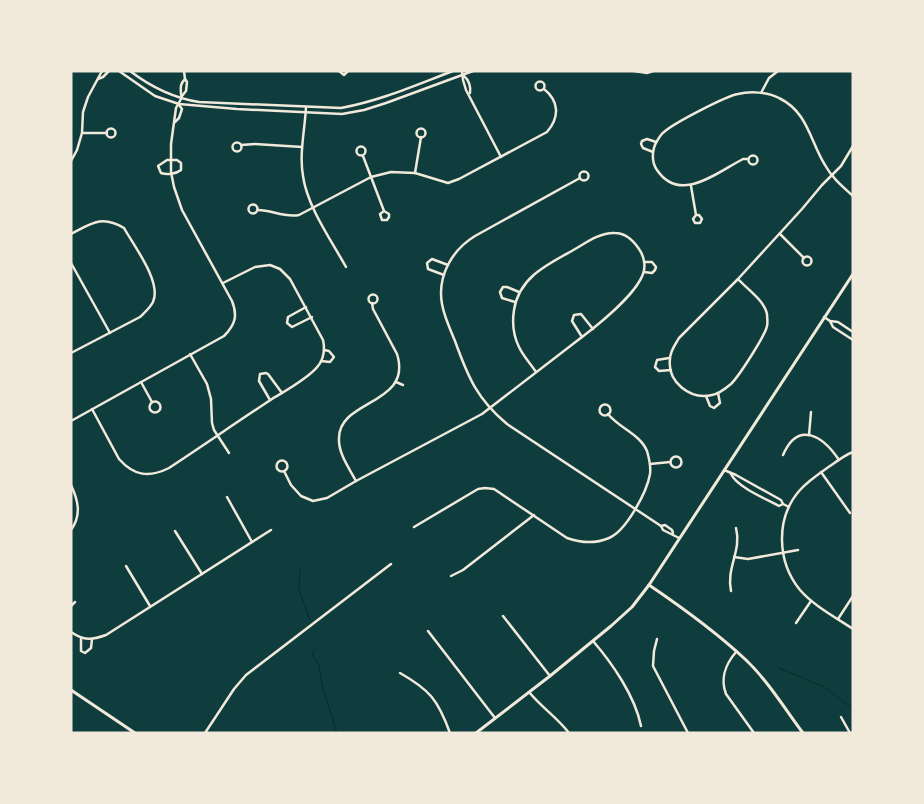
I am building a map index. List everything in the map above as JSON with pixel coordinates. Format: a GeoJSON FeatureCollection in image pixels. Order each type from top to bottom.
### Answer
{"type":"FeatureCollection","features":[{"type":"Feature","properties":{"kind":"street"},"geometry":{"type":"LineString","coordinates":[[71,161],[77,150],[82,133],[83,112],[88,97],[102,71]]}},
{"type":"Feature","properties":{"kind":"street"},"geometry":{"type":"LineString","coordinates":[[98,78],[103,77],[109,71]]}},
{"type":"Feature","properties":{"kind":"street"},"geometry":{"type":"LineString","coordinates":[[119,71],[155,96],[179,104],[237,110],[342,114],[364,110],[472,71]]}},
{"type":"Feature","properties":{"kind":"street"},"geometry":{"type":"LineString","coordinates":[[130,71],[164,93],[199,102],[342,108],[362,104],[453,71]]}},
{"type":"Feature","properties":{"kind":"street"},"geometry":{"type":"LineString","coordinates":[[181,98],[180,90],[184,79],[184,71]]}},
{"type":"Feature","properties":{"kind":"street"},"geometry":{"type":"LineString","coordinates":[[339,71],[344,75],[348,71]]}},
{"type":"Feature","properties":{"kind":"street"},"geometry":{"type":"LineString","coordinates":[[634,71],[647,73],[653,71]]}},
{"type":"Feature","properties":{"kind":"street"},"geometry":{"type":"LineString","coordinates":[[761,93],[769,78],[778,71]]}},
{"type":"Feature","properties":{"kind":"street"},"geometry":{"type":"LineString","coordinates":[[463,74],[467,78],[470,93],[478,114],[501,157]]}},
{"type":"Feature","properties":{"kind":"street"},"geometry":{"type":"LineString","coordinates":[[71,421],[224,336],[231,329],[235,321],[236,310],[182,210],[171,173],[171,144],[176,108],[186,91],[187,82],[184,79]]}},
{"type":"Feature","properties":{"kind":"street"},"geometry":{"type":"LineString","coordinates":[[258,210],[293,216],[314,208],[371,178],[391,172],[416,173],[448,183],[459,179],[546,134],[552,128],[556,110],[552,97],[544,89]]}},
{"type":"Feature","properties":{"kind":"street"},"geometry":{"type":"LineString","coordinates":[[748,159],[743,159],[691,186],[679,186],[664,179],[654,166],[653,152],[656,142],[663,132],[726,98],[739,94],[761,93],[778,97],[798,112],[806,121],[818,152],[832,176],[853,196]]}},
{"type":"Feature","properties":{"kind":"street"},"geometry":{"type":"LineString","coordinates":[[306,107],[302,147],[303,176],[314,208],[346,267]]}},
{"type":"Feature","properties":{"kind":"street"},"geometry":{"type":"LineString","coordinates":[[82,133],[107,133]]}},
{"type":"Feature","properties":{"kind":"street"},"geometry":{"type":"LineString","coordinates":[[416,173],[421,137]]}},
{"type":"Feature","properties":{"kind":"street"},"geometry":{"type":"LineString","coordinates":[[653,152],[643,148],[641,144],[642,141],[647,139],[656,142]]}},
{"type":"Feature","properties":{"kind":"street"},"geometry":{"type":"LineString","coordinates":[[241,145],[302,147]]}},
{"type":"Feature","properties":{"kind":"street"},"geometry":{"type":"LineString","coordinates":[[738,279],[762,304],[767,314],[767,326],[756,347],[732,382],[718,394],[698,396],[685,391],[675,380],[671,370],[670,358],[672,348],[679,338],[738,279],[822,185],[842,166],[853,146]]}},
{"type":"Feature","properties":{"kind":"street"},"geometry":{"type":"LineString","coordinates":[[363,156],[384,211]]}},
{"type":"Feature","properties":{"kind":"street"},"geometry":{"type":"LineString","coordinates":[[177,160],[181,163],[182,167],[178,173],[171,173],[165,174],[161,172],[158,169],[159,165],[162,162],[177,160]]}},
{"type":"Feature","properties":{"kind":"street"},"geometry":{"type":"LineString","coordinates":[[580,178],[468,240],[456,251],[444,275],[441,287],[442,307],[466,372],[475,390],[490,408],[507,424],[661,526],[665,525],[679,538]]}},
{"type":"Feature","properties":{"kind":"street"},"geometry":{"type":"LineString","coordinates":[[691,186],[696,215]]}},
{"type":"Feature","properties":{"kind":"street"},"geometry":{"type":"LineString","coordinates":[[71,234],[94,222],[103,221],[117,224],[124,228],[153,280],[155,296],[150,308],[140,316],[71,353]]}},
{"type":"Feature","properties":{"kind":"street"},"geometry":{"type":"LineString","coordinates":[[284,471],[291,485],[301,496],[314,501],[327,498],[490,408],[593,329],[630,294],[640,282],[644,272],[642,254],[631,239],[615,233],[600,235],[529,277],[515,302],[513,324],[514,335],[520,349],[536,372]]}},
{"type":"Feature","properties":{"kind":"street"},"geometry":{"type":"LineString","coordinates":[[780,234],[804,258]]}},
{"type":"Feature","properties":{"kind":"street"},"geometry":{"type":"LineString","coordinates":[[444,275],[428,269],[427,263],[432,260],[448,265]]}},
{"type":"Feature","properties":{"kind":"street"},"geometry":{"type":"LineString","coordinates":[[644,262],[652,262],[656,267],[652,273],[644,272]]}},
{"type":"Feature","properties":{"kind":"street"},"geometry":{"type":"LineString","coordinates":[[71,263],[110,333]]}},
{"type":"Feature","properties":{"kind":"street"},"geometry":{"type":"LineString","coordinates":[[92,409],[119,459],[130,470],[148,474],[162,472],[314,371],[322,361],[323,340],[312,317],[286,274],[270,265],[255,266],[223,283]]}},
{"type":"Feature","properties":{"kind":"street"},"geometry":{"type":"LineString","coordinates":[[476,733],[550,676],[632,607],[649,585],[853,274]]}},
{"type":"Feature","properties":{"kind":"street"},"geometry":{"type":"LineString","coordinates":[[515,302],[502,298],[500,292],[503,288],[507,287],[520,292]]}},
{"type":"Feature","properties":{"kind":"street"},"geometry":{"type":"LineString","coordinates":[[356,481],[339,444],[338,436],[341,428],[350,416],[388,391],[399,375],[399,361],[373,309],[372,303]]}},
{"type":"Feature","properties":{"kind":"street"},"geometry":{"type":"LineString","coordinates":[[306,307],[288,317],[287,323],[292,327],[312,317]]}},
{"type":"Feature","properties":{"kind":"street"},"geometry":{"type":"LineString","coordinates":[[582,337],[572,321],[574,315],[580,314],[593,329]]}},
{"type":"Feature","properties":{"kind":"street"},"geometry":{"type":"LineString","coordinates":[[824,317],[830,321],[838,322],[853,332]]}},
{"type":"Feature","properties":{"kind":"street"},"geometry":{"type":"LineString","coordinates":[[830,321],[833,328],[853,340]]}},
{"type":"Feature","properties":{"kind":"street"},"geometry":{"type":"LineString","coordinates":[[322,361],[330,362],[334,357],[330,351],[324,350]]}},
{"type":"Feature","properties":{"kind":"street"},"geometry":{"type":"LineString","coordinates":[[190,354],[207,384],[211,399],[212,423],[217,436],[229,453]]}},
{"type":"Feature","properties":{"kind":"street"},"geometry":{"type":"LineString","coordinates":[[670,358],[657,360],[655,367],[659,371],[671,370]]}},
{"type":"Feature","properties":{"kind":"street"},"geometry":{"type":"LineString","coordinates":[[270,400],[259,381],[260,374],[268,374],[282,393]]}},
{"type":"Feature","properties":{"kind":"street"},"geometry":{"type":"LineString","coordinates":[[141,382],[152,402]]}},
{"type":"Feature","properties":{"kind":"street"},"geometry":{"type":"LineString","coordinates":[[396,382],[402,385]]}},
{"type":"Feature","properties":{"kind":"street"},"geometry":{"type":"LineString","coordinates":[[706,396],[710,406],[714,408],[720,404],[718,394]]}},
{"type":"Feature","properties":{"kind":"street"},"geometry":{"type":"LineString","coordinates":[[156,401],[159,403],[158,411],[150,410],[149,406],[152,402],[156,401]]}},
{"type":"Feature","properties":{"kind":"street"},"geometry":{"type":"LineString","coordinates":[[605,404],[610,406],[611,411],[608,414],[603,415],[600,412],[605,404]]}},
{"type":"Feature","properties":{"kind":"street"},"geometry":{"type":"LineString","coordinates":[[809,435],[811,412]]}},
{"type":"Feature","properties":{"kind":"street"},"geometry":{"type":"LineString","coordinates":[[414,527],[473,492],[485,488],[494,490],[568,538],[581,542],[592,542],[610,538],[620,531],[647,487],[650,464],[648,453],[643,444],[614,422],[608,414]]}},
{"type":"Feature","properties":{"kind":"street"},"geometry":{"type":"LineString","coordinates":[[783,455],[788,443],[794,438],[809,435],[822,440],[839,460]]}},
{"type":"Feature","properties":{"kind":"street"},"geometry":{"type":"LineString","coordinates":[[853,452],[821,472],[800,491],[789,507],[784,521],[782,543],[782,552],[790,574],[811,601],[853,629]]}},
{"type":"Feature","properties":{"kind":"street"},"geometry":{"type":"LineString","coordinates":[[675,456],[679,457],[681,462],[680,465],[675,467],[670,462],[675,456]]}},
{"type":"Feature","properties":{"kind":"street"},"geometry":{"type":"LineString","coordinates":[[280,461],[285,461],[287,464],[287,468],[284,471],[277,469],[276,465],[280,461]]}},
{"type":"Feature","properties":{"kind":"street"},"geometry":{"type":"LineString","coordinates":[[650,464],[670,462]]}},
{"type":"Feature","properties":{"kind":"street"},"geometry":{"type":"LineString","coordinates":[[724,470],[781,500],[783,504],[789,507]]}},
{"type":"Feature","properties":{"kind":"street"},"geometry":{"type":"LineString","coordinates":[[821,472],[850,513]]}},
{"type":"Feature","properties":{"kind":"street"},"geometry":{"type":"LineString","coordinates":[[731,474],[733,478],[751,490],[779,506],[783,504]]}},
{"type":"Feature","properties":{"kind":"street"},"geometry":{"type":"LineString","coordinates":[[71,485],[78,504],[76,521],[71,530]]}},
{"type":"Feature","properties":{"kind":"street"},"geometry":{"type":"LineString","coordinates":[[227,497],[252,542]]}},
{"type":"Feature","properties":{"kind":"street"},"geometry":{"type":"LineString","coordinates":[[451,576],[463,570],[534,515]]}},
{"type":"Feature","properties":{"kind":"street"},"geometry":{"type":"LineString","coordinates":[[732,591],[730,575],[738,543],[736,528]]}},
{"type":"Feature","properties":{"kind":"street"},"geometry":{"type":"LineString","coordinates":[[71,632],[81,639],[92,639],[106,635],[271,530]]}},
{"type":"Feature","properties":{"kind":"street"},"geometry":{"type":"LineString","coordinates":[[175,531],[202,574]]}},
{"type":"Feature","properties":{"kind":"street"},"geometry":{"type":"LineString","coordinates":[[734,557],[748,559],[798,550]]}},
{"type":"Feature","properties":{"kind":"street"},"geometry":{"type":"LineString","coordinates":[[205,733],[234,689],[246,675],[294,637],[344,602],[391,564]]}},
{"type":"Feature","properties":{"kind":"street"},"geometry":{"type":"LineString","coordinates":[[126,566],[150,606]]}},
{"type":"Feature","properties":{"kind":"street"},"geometry":{"type":"LineString","coordinates":[[649,585],[693,616],[747,660],[803,733]]}},
{"type":"Feature","properties":{"kind":"street"},"geometry":{"type":"LineString","coordinates":[[838,619],[853,596]]}},
{"type":"Feature","properties":{"kind":"street"},"geometry":{"type":"LineString","coordinates":[[796,622],[811,601]]}},
{"type":"Feature","properties":{"kind":"street"},"geometry":{"type":"LineString","coordinates":[[71,606],[75,602]]}},
{"type":"Feature","properties":{"kind":"street"},"geometry":{"type":"LineString","coordinates":[[503,616],[550,676]]}},
{"type":"Feature","properties":{"kind":"street"},"geometry":{"type":"LineString","coordinates":[[428,631],[495,718]]}},
{"type":"Feature","properties":{"kind":"street"},"geometry":{"type":"LineString","coordinates":[[81,639],[81,651],[85,653],[91,648],[92,639]]}},
{"type":"Feature","properties":{"kind":"street"},"geometry":{"type":"LineString","coordinates":[[657,639],[653,666],[688,733]]}},
{"type":"Feature","properties":{"kind":"street"},"geometry":{"type":"LineString","coordinates":[[593,641],[614,669],[635,706],[641,726]]}},
{"type":"Feature","properties":{"kind":"street"},"geometry":{"type":"LineString","coordinates":[[736,652],[730,659],[725,671],[722,681],[723,687],[754,733]]}},
{"type":"Feature","properties":{"kind":"street"},"geometry":{"type":"LineString","coordinates":[[400,673],[418,684],[431,696],[441,709],[450,733]]}},
{"type":"Feature","properties":{"kind":"street"},"geometry":{"type":"LineString","coordinates":[[71,690],[135,733]]}},
{"type":"Feature","properties":{"kind":"street"},"geometry":{"type":"LineString","coordinates":[[529,692],[539,705],[553,715],[569,733]]}},
{"type":"Feature","properties":{"kind":"street"},"geometry":{"type":"LineString","coordinates":[[841,717],[850,733]]}},
{"type":"Feature","properties":{"kind":"waterway"},"geometry":{"type":"LineString","coordinates":[[300,568],[299,590],[310,620]]}},
{"type":"Feature","properties":{"kind":"waterway"},"geometry":{"type":"LineString","coordinates":[[314,650],[312,654],[319,666],[323,689],[337,733]]}},
{"type":"Feature","properties":{"kind":"waterway"},"geometry":{"type":"LineString","coordinates":[[779,668],[824,687],[853,709]]}}]}
